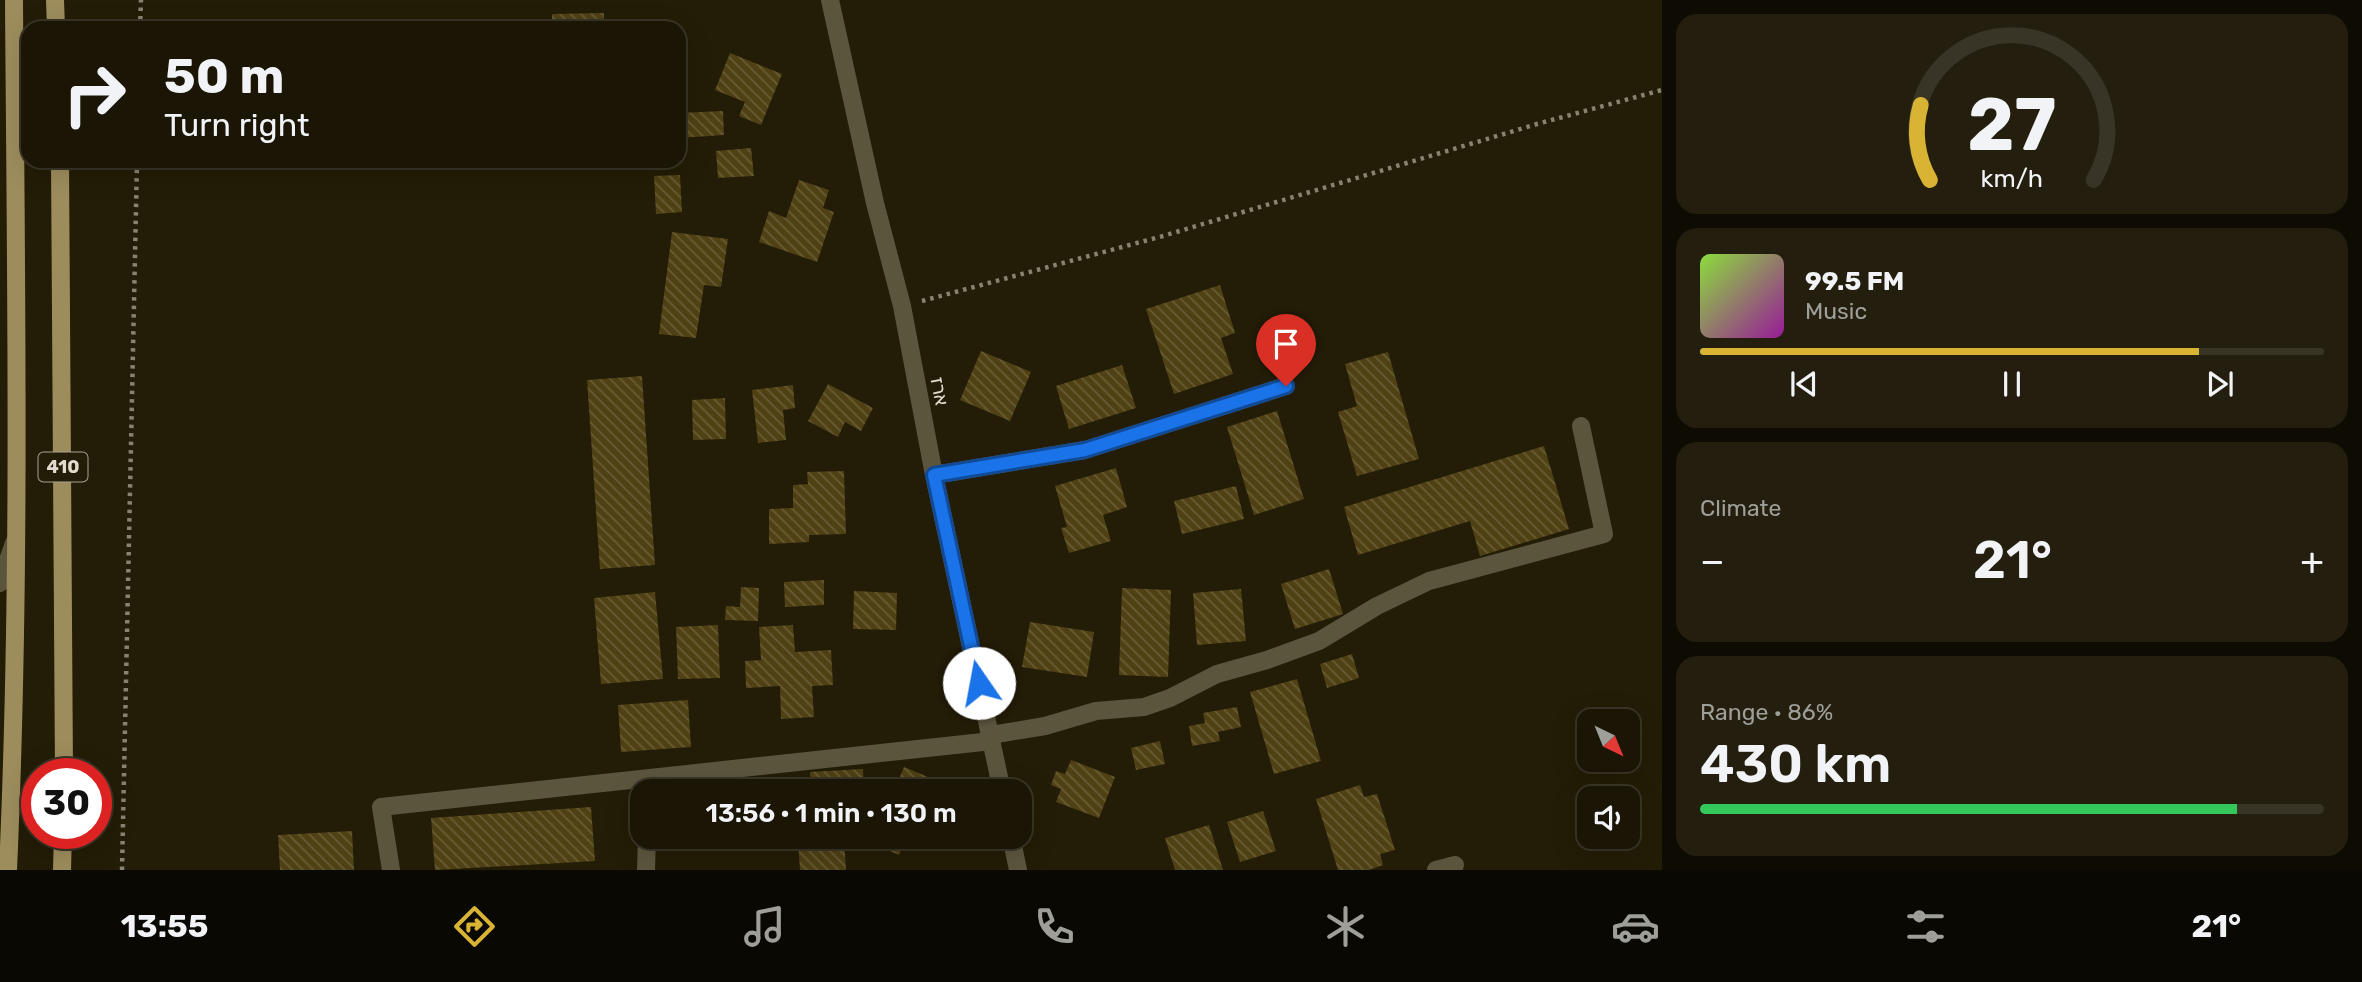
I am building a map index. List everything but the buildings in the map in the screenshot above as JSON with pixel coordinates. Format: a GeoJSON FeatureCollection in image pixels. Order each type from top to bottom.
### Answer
{"type":"FeatureCollection","features":[{"type":"Feature","properties":{"kind":"main road","name":"410"},"geometry":{"type":"LineString","coordinates":[[8,870],[13,762],[14,0]]}},
{"type":"Feature","properties":{"kind":"main road"},"geometry":{"type":"LineString","coordinates":[[55,0],[56,21]]}},
{"type":"Feature","properties":{"kind":"main road","name":"410"},"geometry":{"type":"LineString","coordinates":[[60,168],[64,758]]}},
{"type":"Feature","properties":{"kind":"main road"},"geometry":{"type":"LineString","coordinates":[[62,870],[63,849]]}},
{"type":"Feature","properties":{"kind":"street","name":"ארז"},"geometry":{"type":"LineString","coordinates":[[830,0],[875,203],[902,306],[934,475],[1000,779]]}},
{"type":"Feature","properties":{"kind":"street"},"geometry":{"type":"LineString","coordinates":[[934,475],[1085,450],[1286,386]]}},
{"type":"Feature","properties":{"kind":"street"},"geometry":{"type":"LineString","coordinates":[[691,779],[991,738],[1096,711],[1143,707],[1170,698],[1217,674],[1268,660],[1318,641],[1377,606],[1429,580],[1604,534],[1581,426]]}},
{"type":"Feature","properties":{"kind":"street"},"geometry":{"type":"LineString","coordinates":[[0,583],[14,543]]}},
{"type":"Feature","properties":{"kind":"street"},"geometry":{"type":"LineString","coordinates":[[391,870],[381,807],[630,786]]}},
{"type":"Feature","properties":{"kind":"street"},"geometry":{"type":"LineString","coordinates":[[646,870],[647,849]]}},
{"type":"Feature","properties":{"kind":"street"},"geometry":{"type":"LineString","coordinates":[[1014,849],[1018,870]]}},
{"type":"Feature","properties":{"kind":"street"},"geometry":{"type":"LineString","coordinates":[[1436,870],[1455,864]]}},
{"type":"Feature","properties":{"kind":"path"},"geometry":{"type":"LineString","coordinates":[[140,21],[141,0]]}},
{"type":"Feature","properties":{"kind":"path"},"geometry":{"type":"LineString","coordinates":[[902,306],[1163,236],[1523,128],[1662,90]]}},
{"type":"Feature","properties":{"kind":"path"},"geometry":{"type":"LineString","coordinates":[[122,870],[137,168]]}},
{"type":"Feature","properties":{"kind":"route"},"geometry":{"type":"LineString","coordinates":[[979,683],[934,475],[1085,450],[1286,386]]}}]}
